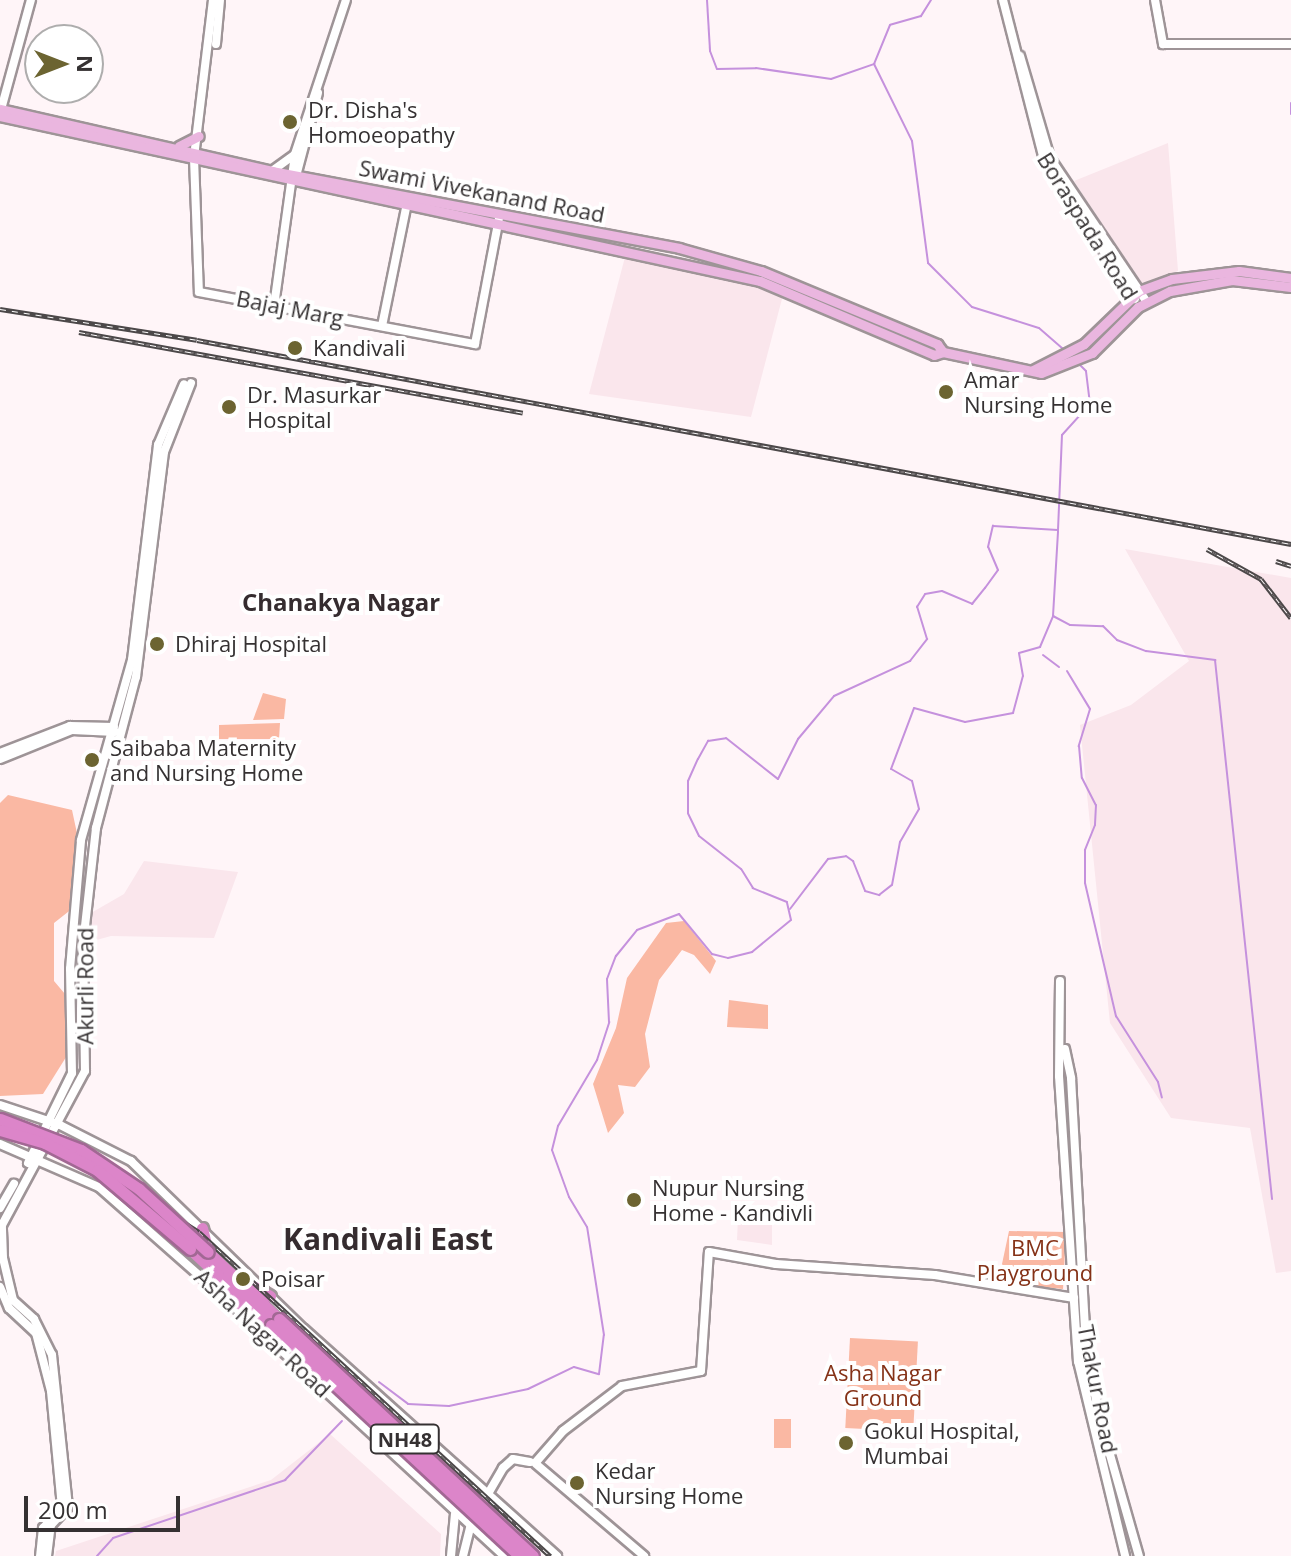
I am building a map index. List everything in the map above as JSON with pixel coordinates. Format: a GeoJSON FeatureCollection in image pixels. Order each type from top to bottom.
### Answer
{"type":"FeatureCollection","features":[{"type":"Feature","properties":{"kind":"highway","name":"NH48"},"geometry":{"type":"LineString","coordinates":[[0,1119],[81,1150],[139,1189],[240,1280],[275,1322],[520,1556]]}},
{"type":"Feature","properties":{"kind":"highway","name":"NH48"},"geometry":{"type":"LineString","coordinates":[[0,1130],[45,1143],[97,1170],[257,1312],[275,1322],[533,1556]]}},
{"type":"Feature","properties":{"kind":"highway"},"geometry":{"type":"LineString","coordinates":[[202,1228],[208,1252]]}},
{"type":"Feature","properties":{"kind":"highway"},"geometry":{"type":"LineString","coordinates":[[218,1275],[221,1295],[257,1312]]}},
{"type":"Feature","properties":{"kind":"highway"},"geometry":{"type":"LineString","coordinates":[[240,1280],[270,1296]]}},
{"type":"Feature","properties":{"kind":"main road","name":"Swami Vivekanand Road"},"geometry":{"type":"LineString","coordinates":[[0,112],[179,146],[197,157],[293,177],[309,176],[760,281],[922,351],[943,352],[1033,370],[1054,367]]}},
{"type":"Feature","properties":{"kind":"main road","name":"Swami Vivekanand Road"},"geometry":{"type":"LineString","coordinates":[[0,112],[197,157],[408,198]]}},
{"type":"Feature","properties":{"kind":"main road"},"geometry":{"type":"LineString","coordinates":[[179,146],[199,136]]}},
{"type":"Feature","properties":{"kind":"main road"},"geometry":{"type":"LineString","coordinates":[[1054,367],[1084,344],[1136,294],[1214,272],[1291,278]]}},
{"type":"Feature","properties":{"kind":"main road"},"geometry":{"type":"LineString","coordinates":[[1054,367],[1092,353],[1142,304],[1214,281],[1291,287]]}},
{"type":"Feature","properties":{"kind":"street"},"geometry":{"type":"LineString","coordinates":[[0,112],[31,0]]}},
{"type":"Feature","properties":{"kind":"street"},"geometry":{"type":"LineString","coordinates":[[197,157],[213,0]]}},
{"type":"Feature","properties":{"kind":"street"},"geometry":{"type":"LineString","coordinates":[[197,157],[220,0]]}},
{"type":"Feature","properties":{"kind":"street"},"geometry":{"type":"LineString","coordinates":[[274,306],[298,156],[349,0]]}},
{"type":"Feature","properties":{"kind":"street","name":"Boraspada Road"},"geometry":{"type":"LineString","coordinates":[[1003,0],[1044,160],[1142,304]]}},
{"type":"Feature","properties":{"kind":"street"},"geometry":{"type":"LineString","coordinates":[[1155,0],[1163,44],[1291,44]]}},
{"type":"Feature","properties":{"kind":"street"},"geometry":{"type":"LineString","coordinates":[[272,171],[298,156]]}},
{"type":"Feature","properties":{"kind":"street"},"geometry":{"type":"LineString","coordinates":[[298,156],[309,176]]}},
{"type":"Feature","properties":{"kind":"street","name":"Bajaj Marg"},"geometry":{"type":"LineString","coordinates":[[197,157],[199,292],[475,344],[499,220]]}},
{"type":"Feature","properties":{"kind":"street"},"geometry":{"type":"LineString","coordinates":[[382,326],[408,198]]}},
{"type":"Feature","properties":{"kind":"street","name":"Akurli Road"},"geometry":{"type":"LineString","coordinates":[[47,1556],[51,1525],[68,1507],[52,1355],[34,1319],[13,1300],[1,1239],[5,1211],[36,1156],[72,1073],[70,969],[81,840],[115,730],[136,677],[164,452],[187,384]]}},
{"type":"Feature","properties":{"kind":"street"},"geometry":{"type":"LineString","coordinates":[[0,753],[87,724],[115,730]]}},
{"type":"Feature","properties":{"kind":"street","name":"Akurli Road"},"geometry":{"type":"LineString","coordinates":[[0,1208],[60,1125],[85,1071],[87,896],[115,730]]}},
{"type":"Feature","properties":{"kind":"street"},"geometry":{"type":"LineString","coordinates":[[0,759],[64,732]]}},
{"type":"Feature","properties":{"kind":"street","name":"Thakur Road"},"geometry":{"type":"LineString","coordinates":[[1060,981],[1063,1040],[1059,1076],[1086,1346],[1125,1556]]}},
{"type":"Feature","properties":{"kind":"street"},"geometry":{"type":"LineString","coordinates":[[0,1105],[60,1125],[131,1161],[270,1296],[487,1489],[557,1556]]}},
{"type":"Feature","properties":{"kind":"street","name":"Asha Nagar Road"},"geometry":{"type":"LineString","coordinates":[[0,1144],[36,1156],[99,1187],[504,1556]]}},
{"type":"Feature","properties":{"kind":"street","name":"Thakur Road"},"geometry":{"type":"LineString","coordinates":[[1073,1218],[1078,1361],[1139,1556]]}},
{"type":"Feature","properties":{"kind":"street"},"geometry":{"type":"LineString","coordinates":[[534,1464],[572,1422],[622,1386],[701,1371],[709,1252],[776,1264],[935,1275],[1074,1298]]}},
{"type":"Feature","properties":{"kind":"street"},"geometry":{"type":"LineString","coordinates":[[0,1287],[9,1308],[35,1332],[48,1368],[62,1507],[43,1528],[40,1556]]}},
{"type":"Feature","properties":{"kind":"street"},"geometry":{"type":"LineString","coordinates":[[421,1481],[446,1455]]}},
{"type":"Feature","properties":{"kind":"street"},"geometry":{"type":"LineString","coordinates":[[451,1556],[455,1514],[487,1489],[513,1459],[534,1464],[644,1556]]}},
{"type":"Feature","properties":{"kind":"street"},"geometry":{"type":"LineString","coordinates":[[534,1464],[635,1556]]}},
{"type":"Feature","properties":{"kind":"street"},"geometry":{"type":"LineString","coordinates":[[463,1556],[469,1526],[487,1489]]}},
{"type":"Feature","properties":{"kind":"shaded area"},"geometry":{"type":"Polygon","coordinates":[[[1168,143],[1178,271],[1141,285],[1074,181],[1168,143]]]}},
{"type":"Feature","properties":{"kind":"shaded area"},"geometry":{"type":"Polygon","coordinates":[[[625,257],[716,274],[783,295],[751,417],[589,394],[625,257]]]}},
{"type":"Feature","properties":{"kind":"shaded area"},"geometry":{"type":"Polygon","coordinates":[[[1125,549],[1291,578],[1291,1271],[1276,1273],[1250,1128],[1171,1118],[1110,1023],[1080,725],[1131,705],[1189,661],[1125,549]]]}},
{"type":"Feature","properties":{"kind":"shaded area"},"geometry":{"type":"Polygon","coordinates":[[[144,861],[238,872],[214,938],[111,936],[89,942],[91,913],[124,894],[144,861]]]}},
{"type":"Feature","properties":{"kind":"shaded area"},"geometry":{"type":"Polygon","coordinates":[[[738,1218],[772,1222],[772,1245],[737,1240],[738,1218]]]}},
{"type":"Feature","properties":{"kind":"shaded area"},"geometry":{"type":"Polygon","coordinates":[[[330,1434],[441,1534],[440,1556],[55,1556],[56,1551],[271,1480],[330,1434]]]}},
{"type":"Feature","properties":{"kind":"green space"},"geometry":{"type":"Polygon","coordinates":[[[263,693],[286,699],[284,719],[253,720],[263,693]]]}},
{"type":"Feature","properties":{"kind":"green space"},"geometry":{"type":"Polygon","coordinates":[[[280,723],[279,739],[219,739],[219,725],[280,723]]]}},
{"type":"Feature","properties":{"kind":"green space"},"geometry":{"type":"Polygon","coordinates":[[[8,795],[72,810],[78,838],[73,908],[54,923],[54,981],[65,994],[68,1054],[43,1094],[0,1096],[0,803],[8,795]]]}},
{"type":"Feature","properties":{"kind":"green space"},"geometry":{"type":"Polygon","coordinates":[[[684,921],[716,961],[710,974],[694,955],[682,950],[659,980],[645,1034],[650,1067],[635,1087],[618,1085],[624,1113],[608,1133],[593,1084],[616,1028],[627,978],[666,923],[684,921]]]}},
{"type":"Feature","properties":{"kind":"green space"},"geometry":{"type":"Polygon","coordinates":[[[729,1000],[768,1005],[768,1029],[727,1027],[729,1000]]]}},
{"type":"Feature","properties":{"kind":"green space","name":"BMC Playground"},"geometry":{"type":"Polygon","coordinates":[[[1009,1231],[1066,1232],[1063,1289],[1014,1284],[1002,1264],[1009,1231]]]}},
{"type":"Feature","properties":{"kind":"green space","name":"Asha Nagar Ground"},"geometry":{"type":"Polygon","coordinates":[[[850,1338],[918,1342],[913,1431],[845,1428],[850,1338]]]}},
{"type":"Feature","properties":{"kind":"green space"},"geometry":{"type":"Polygon","coordinates":[[[774,1419],[791,1419],[791,1448],[774,1448],[774,1419]]]}},
{"type":"Feature","properties":{"kind":"waterway"},"geometry":{"type":"LineString","coordinates":[[707,0],[710,51],[717,69],[756,68],[831,79],[874,64]]}},
{"type":"Feature","properties":{"kind":"waterway"},"geometry":{"type":"LineString","coordinates":[[931,0],[921,16],[890,25],[874,64],[912,141],[928,263],[972,307],[1039,328],[1065,351]]}},
{"type":"Feature","properties":{"kind":"waterway"},"geometry":{"type":"LineString","coordinates":[[1291,103],[1291,114]]}},
{"type":"Feature","properties":{"kind":"waterway"},"geometry":{"type":"LineString","coordinates":[[379,1382],[408,1404],[449,1406],[528,1389],[574,1367],[599,1374],[604,1335],[587,1227],[569,1197],[552,1150],[558,1126],[597,1060],[609,1022],[607,979],[616,956],[637,930],[679,914],[712,954],[728,958],[752,952],[791,920],[787,902],[753,888],[741,869],[699,836],[688,813],[688,781],[698,759],[708,741],[726,738],[778,779],[798,739],[834,696],[910,661],[927,639],[917,607],[925,594],[942,591],[972,604],[998,570],[988,547],[993,526],[1058,530],[1062,435],[1090,404],[1086,371],[1078,363]]}},
{"type":"Feature","properties":{"kind":"waterway"},"geometry":{"type":"LineString","coordinates":[[790,909],[828,859],[846,856],[853,861],[865,891],[879,895],[892,885],[900,842],[919,809],[912,781],[891,769],[914,708],[965,722],[1013,713],[1023,676],[1019,653],[1040,647],[1053,616],[1058,531]]}},
{"type":"Feature","properties":{"kind":"waterway"},"geometry":{"type":"LineString","coordinates":[[1053,616],[1070,625],[1103,626],[1117,640],[1146,651],[1215,660],[1272,1199]]}},
{"type":"Feature","properties":{"kind":"waterway"},"geometry":{"type":"LineString","coordinates":[[1043,655],[1059,667]]}},
{"type":"Feature","properties":{"kind":"waterway"},"geometry":{"type":"LineString","coordinates":[[1067,671],[1090,709],[1079,746],[1082,778],[1096,805],[1095,825],[1085,850],[1085,883],[1116,1016],[1158,1082],[1162,1098]]}},
{"type":"Feature","properties":{"kind":"waterway"},"geometry":{"type":"LineString","coordinates":[[97,1556],[113,1538],[285,1480],[342,1421]]}},
{"type":"Feature","properties":{"kind":"railway"},"geometry":{"type":"LineString","coordinates":[[0,309],[197,340],[1291,544]]}},
{"type":"Feature","properties":{"kind":"railway"},"geometry":{"type":"LineString","coordinates":[[79,332],[523,413]]}},
{"type":"Feature","properties":{"kind":"railway"},"geometry":{"type":"LineString","coordinates":[[1207,549],[1261,579],[1291,618]]}},
{"type":"Feature","properties":{"kind":"railway"},"geometry":{"type":"LineString","coordinates":[[1276,561],[1291,566]]}},
{"type":"Feature","properties":{"kind":"railway"},"geometry":{"type":"LineString","coordinates":[[0,1128],[110,1176],[199,1232],[550,1556]]}},
{"type":"Feature","properties":{"kind":"place","name":"Dr. Disha's Homoeopathy"},"geometry":{"type":"Point","coordinates":[290,122]}},
{"type":"Feature","properties":{"kind":"place","name":"Kandivali"},"geometry":{"type":"Point","coordinates":[295,348]}},
{"type":"Feature","properties":{"kind":"place","name":"Amar Nursing Home"},"geometry":{"type":"Point","coordinates":[946,392]}},
{"type":"Feature","properties":{"kind":"place","name":"Dr. Masurkar Hospital"},"geometry":{"type":"Point","coordinates":[229,407]}},
{"type":"Feature","properties":{"kind":"place","name":"Dhiraj Hospital"},"geometry":{"type":"Point","coordinates":[157,644]}},
{"type":"Feature","properties":{"kind":"place","name":"Saibaba Maternity and Nursing Home"},"geometry":{"type":"Point","coordinates":[92,760]}},
{"type":"Feature","properties":{"kind":"place","name":"Nupur Nursing Home - Kandivli"},"geometry":{"type":"Point","coordinates":[634,1200]}},
{"type":"Feature","properties":{"kind":"place","name":"Poisar"},"geometry":{"type":"Point","coordinates":[243,1279]}},
{"type":"Feature","properties":{"kind":"place","name":"Gokul Hospital, Mumbai"},"geometry":{"type":"Point","coordinates":[846,1443]}},
{"type":"Feature","properties":{"kind":"place","name":"Kedar Nursing Home"},"geometry":{"type":"Point","coordinates":[577,1483]}},
{"type":"Feature","properties":{"kind":"district","name":"Chanakya Nagar"},"geometry":{"type":"Point","coordinates":[341,602]}},
{"type":"Feature","properties":{"kind":"district","name":"Kandivali East"},"geometry":{"type":"Point","coordinates":[388,1239]}}]}
